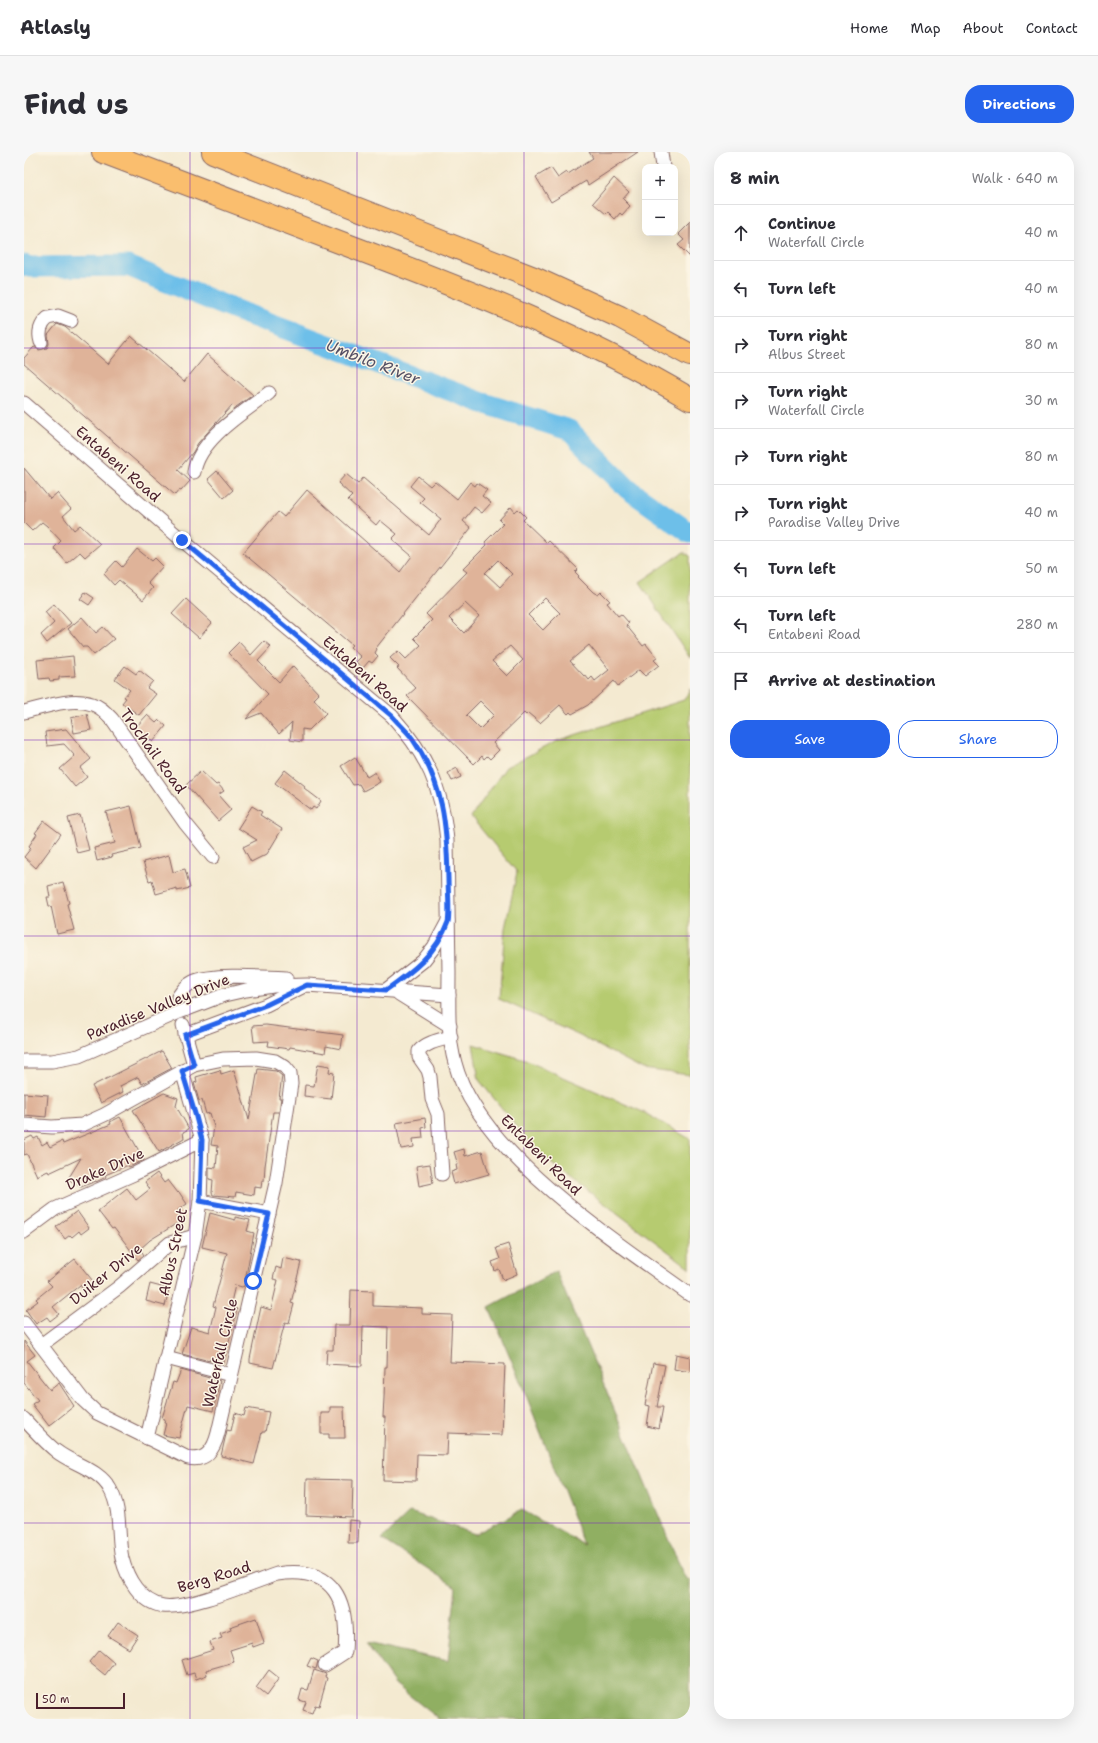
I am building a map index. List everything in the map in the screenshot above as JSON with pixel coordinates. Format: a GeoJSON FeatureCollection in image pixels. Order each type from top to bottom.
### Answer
{"type":"FeatureCollection","features":[{"type":"Feature","properties":{"kind":"highway"},"geometry":{"type":"LineString","coordinates":[[103,152],[425,274],[516,312],[585,343],[690,399]]}},
{"type":"Feature","properties":{"kind":"highway"},"geometry":{"type":"LineString","coordinates":[[213,152],[534,278],[620,317],[690,355]]}},
{"type":"Feature","properties":{"kind":"street"},"geometry":{"type":"LineString","coordinates":[[661,152],[662,164]]}},
{"type":"Feature","properties":{"kind":"street"},"geometry":{"type":"LineString","coordinates":[[41,342],[39,336],[40,328],[43,322],[48,318],[58,316],[71,321]]}},
{"type":"Feature","properties":{"kind":"street"},"geometry":{"type":"LineString","coordinates":[[194,472],[195,462],[210,441],[269,393]]}},
{"type":"Feature","properties":{"kind":"street","name":"Entabeni Road"},"geometry":{"type":"LineString","coordinates":[[24,403],[176,535],[392,716],[411,738],[433,776],[440,795],[446,821],[450,1031],[455,1064],[469,1100],[494,1133],[521,1163],[567,1205],[690,1295]]}},
{"type":"Feature","properties":{"kind":"street","name":"Trochail Road"},"geometry":{"type":"LineString","coordinates":[[24,712],[77,702],[92,704],[102,709],[112,719],[185,823],[213,857]]}},
{"type":"Feature","properties":{"kind":"street"},"geometry":{"type":"LineString","coordinates":[[442,1174],[438,1114],[432,1099],[428,1070],[419,1057],[419,1051],[422,1047],[450,1031],[390,991],[423,961],[434,947],[448,921]]}},
{"type":"Feature","properties":{"kind":"street"},"geometry":{"type":"LineString","coordinates":[[178,998],[182,989],[193,982],[213,978],[256,976],[288,978],[307,985]]}},
{"type":"Feature","properties":{"kind":"street"},"geometry":{"type":"LineString","coordinates":[[194,1065],[184,1030],[266,1005],[307,985]]}},
{"type":"Feature","properties":{"kind":"street","name":"Paradise Valley Drive"},"geometry":{"type":"LineString","coordinates":[[24,1061],[52,1061],[79,1056],[177,1013],[224,995],[273,986],[307,985],[449,995]]}},
{"type":"Feature","properties":{"kind":"street","name":"Waterfall Circle"},"geometry":{"type":"LineString","coordinates":[[24,1124],[52,1127],[82,1124],[104,1115],[194,1065],[223,1059],[256,1058],[275,1061],[285,1067],[290,1073],[290,1092],[276,1183],[215,1444],[210,1452],[203,1458],[196,1460],[188,1458],[97,1413],[83,1400],[24,1323]]}},
{"type":"Feature","properties":{"kind":"street","name":"Albus Street"},"geometry":{"type":"LineString","coordinates":[[147,1438],[195,1236],[200,1201],[202,1140],[182,1071]]}},
{"type":"Feature","properties":{"kind":"street","name":"Drake Drive"},"geometry":{"type":"LineString","coordinates":[[24,1232],[56,1209],[134,1174],[202,1140]]}},
{"type":"Feature","properties":{"kind":"street"},"geometry":{"type":"LineString","coordinates":[[200,1201],[269,1214]]}},
{"type":"Feature","properties":{"kind":"street","name":"Duiker Drive"},"geometry":{"type":"LineString","coordinates":[[40,1345],[119,1288],[170,1243],[195,1236]]}},
{"type":"Feature","properties":{"kind":"street"},"geometry":{"type":"LineString","coordinates":[[166,1358],[231,1375]]}},
{"type":"Feature","properties":{"kind":"street","name":"Berg Road"},"geometry":{"type":"LineString","coordinates":[[25,1425],[56,1451],[102,1478],[110,1488],[116,1502],[122,1556],[126,1570],[132,1583],[149,1600],[162,1606],[190,1604],[277,1574],[292,1572],[306,1573],[318,1577],[336,1592],[344,1612],[346,1636],[344,1652],[325,1665]]}},
{"type":"Feature","properties":{"kind":"green space"},"geometry":{"type":"Polygon","coordinates":[[[684,552],[690,556],[690,658],[640,582],[684,552]]]}},
{"type":"Feature","properties":{"kind":"green space"},"geometry":{"type":"Polygon","coordinates":[[[690,689],[690,1075],[643,1069],[580,1036],[499,999],[505,928],[517,872],[471,817],[506,767],[559,740],[684,700],[690,689]]]}},
{"type":"Feature","properties":{"kind":"green space"},"geometry":{"type":"Polygon","coordinates":[[[473,1044],[525,1060],[643,1112],[690,1139],[690,1268],[539,1154],[479,1080],[473,1044]]]}},
{"type":"Feature","properties":{"kind":"green space"},"geometry":{"type":"Polygon","coordinates":[[[556,1271],[684,1576],[690,1581],[690,1719],[439,1719],[395,1684],[366,1643],[448,1661],[456,1587],[382,1539],[410,1512],[475,1534],[522,1510],[584,1545],[526,1395],[489,1307],[556,1271]]]}},
{"type":"Feature","properties":{"kind":"building"},"geometry":{"type":"Polygon","coordinates":[[[589,152],[638,152],[588,185],[586,181],[551,202],[536,177],[551,168],[558,178],[567,172],[568,174],[593,158],[589,152]]]}},
{"type":"Feature","properties":{"kind":"building"},"geometry":{"type":"Polygon","coordinates":[[[614,178],[629,192],[623,199],[630,206],[622,215],[620,213],[615,219],[608,212],[606,214],[593,203],[614,178]]]}},
{"type":"Feature","properties":{"kind":"building"},"geometry":{"type":"Polygon","coordinates":[[[690,222],[690,257],[678,245],[684,240],[678,234],[690,222]]]}},
{"type":"Feature","properties":{"kind":"building"},"geometry":{"type":"Polygon","coordinates":[[[57,324],[65,327],[108,364],[131,336],[184,382],[207,354],[253,395],[236,407],[233,404],[198,443],[193,452],[178,470],[190,481],[175,495],[24,364],[24,358],[34,347],[39,350],[47,348],[49,344],[48,335],[57,324]]]}},
{"type":"Feature","properties":{"kind":"building"},"geometry":{"type":"Polygon","coordinates":[[[24,468],[50,499],[57,493],[71,509],[63,516],[74,530],[80,525],[100,544],[85,557],[80,552],[67,563],[54,548],[61,541],[47,526],[42,522],[32,531],[24,523],[24,468]]]}},
{"type":"Feature","properties":{"kind":"building"},"geometry":{"type":"Polygon","coordinates":[[[217,471],[233,490],[224,498],[208,479],[217,471]]]}},
{"type":"Feature","properties":{"kind":"building"},"geometry":{"type":"Polygon","coordinates":[[[346,474],[358,484],[363,478],[429,535],[441,519],[420,502],[424,498],[410,486],[418,476],[430,486],[435,481],[457,499],[470,482],[475,486],[477,483],[487,490],[482,496],[491,503],[482,513],[474,507],[463,521],[471,528],[376,648],[375,653],[378,656],[372,663],[369,661],[363,668],[356,662],[361,657],[350,647],[352,645],[243,553],[278,512],[284,517],[307,490],[400,572],[412,556],[392,539],[397,534],[380,520],[376,525],[348,500],[352,496],[338,483],[346,474]]]}},
{"type":"Feature","properties":{"kind":"building"},"geometry":{"type":"Polygon","coordinates":[[[511,507],[515,512],[518,509],[526,517],[523,520],[547,543],[549,541],[578,569],[575,572],[579,576],[578,577],[593,592],[598,595],[601,592],[610,601],[607,603],[618,616],[621,614],[629,623],[626,625],[643,646],[646,644],[657,658],[654,660],[659,665],[645,676],[639,670],[618,686],[614,681],[588,705],[572,714],[570,712],[568,714],[560,705],[540,723],[528,713],[526,715],[524,713],[493,743],[499,750],[490,759],[487,756],[484,759],[482,756],[474,764],[407,696],[416,688],[397,668],[399,667],[390,658],[398,651],[406,659],[421,645],[414,638],[432,620],[426,614],[467,572],[463,569],[487,545],[485,542],[503,524],[499,520],[511,507]],[[498,560],[485,573],[500,587],[512,574],[498,560]],[[545,598],[528,615],[543,630],[560,613],[545,598]],[[465,603],[449,618],[464,633],[479,616],[465,603]],[[589,645],[570,661],[584,676],[585,675],[589,680],[592,677],[595,681],[609,670],[589,645]],[[510,646],[492,661],[507,676],[523,660],[510,646]],[[480,701],[466,715],[480,729],[494,715],[480,701]]]}},
{"type":"Feature","properties":{"kind":"building"},"geometry":{"type":"Polygon","coordinates":[[[137,549],[152,561],[155,558],[163,566],[148,583],[153,588],[143,600],[119,580],[114,585],[104,574],[116,561],[122,567],[137,549]]]}},
{"type":"Feature","properties":{"kind":"building"},"geometry":{"type":"Polygon","coordinates":[[[85,592],[94,598],[89,605],[80,599],[85,592]]]}},
{"type":"Feature","properties":{"kind":"building"},"geometry":{"type":"Polygon","coordinates":[[[186,599],[212,623],[199,638],[172,614],[186,599]]]}},
{"type":"Feature","properties":{"kind":"building"},"geometry":{"type":"Polygon","coordinates":[[[54,604],[71,623],[47,643],[41,635],[54,623],[45,612],[54,604]]]}},
{"type":"Feature","properties":{"kind":"building"},"geometry":{"type":"Polygon","coordinates":[[[82,617],[96,633],[103,627],[114,639],[94,655],[87,647],[83,647],[68,629],[82,617]]]}},
{"type":"Feature","properties":{"kind":"building"},"geometry":{"type":"Polygon","coordinates":[[[264,641],[271,647],[258,661],[279,682],[293,666],[319,694],[314,699],[326,713],[309,730],[302,729],[302,742],[290,740],[292,722],[279,734],[261,713],[246,719],[268,694],[228,653],[239,642],[251,655],[264,641]]]}},
{"type":"Feature","properties":{"kind":"building"},"geometry":{"type":"Polygon","coordinates":[[[73,656],[75,676],[59,677],[59,680],[50,681],[49,678],[39,679],[37,660],[73,656]]]}},
{"type":"Feature","properties":{"kind":"building"},"geometry":{"type":"Polygon","coordinates":[[[125,666],[136,674],[139,670],[153,681],[147,688],[156,694],[139,715],[122,703],[126,698],[124,697],[130,690],[115,679],[125,666]]]}},
{"type":"Feature","properties":{"kind":"building"},"geometry":{"type":"Polygon","coordinates":[[[87,714],[91,730],[74,733],[71,718],[87,714]]]}},
{"type":"Feature","properties":{"kind":"building"},"geometry":{"type":"Polygon","coordinates":[[[147,715],[156,723],[159,720],[166,726],[153,742],[136,727],[147,715]]]}},
{"type":"Feature","properties":{"kind":"building"},"geometry":{"type":"Polygon","coordinates":[[[66,729],[91,759],[80,768],[87,777],[75,787],[60,769],[75,756],[64,744],[47,746],[45,732],[66,729]]]}},
{"type":"Feature","properties":{"kind":"building"},"geometry":{"type":"Polygon","coordinates":[[[355,757],[367,777],[375,772],[380,782],[363,791],[359,784],[353,785],[341,766],[355,757]]]}},
{"type":"Feature","properties":{"kind":"building"},"geometry":{"type":"Polygon","coordinates":[[[457,768],[461,777],[452,781],[448,773],[457,768]]]}},
{"type":"Feature","properties":{"kind":"building"},"geometry":{"type":"Polygon","coordinates":[[[285,770],[305,786],[304,788],[321,801],[316,809],[313,807],[311,810],[275,783],[285,770]]]}},
{"type":"Feature","properties":{"kind":"building"},"geometry":{"type":"Polygon","coordinates":[[[201,771],[216,785],[218,784],[224,791],[218,795],[231,810],[218,821],[186,785],[201,771]]]}},
{"type":"Feature","properties":{"kind":"building"},"geometry":{"type":"Polygon","coordinates":[[[131,806],[141,848],[111,855],[112,857],[97,861],[94,848],[115,843],[106,812],[131,806]]]}},
{"type":"Feature","properties":{"kind":"building"},"geometry":{"type":"Polygon","coordinates":[[[252,806],[262,812],[260,815],[282,829],[267,854],[251,862],[243,847],[257,840],[238,828],[252,806]]]}},
{"type":"Feature","properties":{"kind":"building"},"geometry":{"type":"Polygon","coordinates":[[[80,815],[89,850],[77,853],[68,818],[80,815]]]}},
{"type":"Feature","properties":{"kind":"building"},"geometry":{"type":"Polygon","coordinates":[[[44,821],[61,834],[36,868],[24,857],[31,848],[29,846],[37,834],[35,833],[44,821]]]}},
{"type":"Feature","properties":{"kind":"building"},"geometry":{"type":"Polygon","coordinates":[[[169,855],[173,872],[185,869],[190,888],[177,891],[177,888],[156,894],[152,880],[149,881],[143,862],[169,855]]]}},
{"type":"Feature","properties":{"kind":"building"},"geometry":{"type":"Polygon","coordinates":[[[63,882],[74,930],[57,934],[51,906],[49,906],[47,897],[50,897],[48,886],[63,882]]]}},
{"type":"Feature","properties":{"kind":"building"},"geometry":{"type":"Polygon","coordinates":[[[266,1025],[343,1035],[341,1049],[326,1046],[325,1053],[290,1047],[289,1049],[268,1046],[269,1041],[254,1042],[252,1026],[266,1025]]]}},
{"type":"Feature","properties":{"kind":"building"},"geometry":{"type":"Polygon","coordinates":[[[162,1051],[172,1068],[142,1084],[138,1077],[120,1086],[123,1092],[101,1103],[92,1086],[162,1051]]]}},
{"type":"Feature","properties":{"kind":"building"},"geometry":{"type":"Polygon","coordinates":[[[318,1064],[330,1066],[329,1072],[334,1073],[331,1099],[304,1096],[305,1085],[314,1086],[318,1064]]]}},
{"type":"Feature","properties":{"kind":"building"},"geometry":{"type":"Polygon","coordinates":[[[258,1069],[276,1071],[282,1076],[279,1112],[273,1112],[264,1181],[262,1181],[261,1188],[255,1187],[254,1195],[236,1192],[235,1197],[213,1195],[213,1180],[209,1179],[209,1167],[216,1168],[218,1146],[211,1145],[214,1127],[210,1113],[206,1114],[202,1100],[199,1101],[194,1083],[197,1082],[196,1077],[220,1070],[221,1074],[234,1070],[249,1120],[258,1069]]]}},
{"type":"Feature","properties":{"kind":"building"},"geometry":{"type":"Polygon","coordinates":[[[24,1093],[48,1095],[46,1117],[24,1115],[24,1093]]]}},
{"type":"Feature","properties":{"kind":"building"},"geometry":{"type":"Polygon","coordinates":[[[164,1093],[178,1098],[176,1106],[189,1129],[183,1132],[184,1138],[159,1152],[133,1110],[164,1093]]]}},
{"type":"Feature","properties":{"kind":"building"},"geometry":{"type":"Polygon","coordinates":[[[120,1117],[144,1160],[105,1175],[106,1177],[96,1182],[81,1187],[68,1179],[81,1158],[49,1173],[48,1171],[37,1176],[27,1154],[24,1155],[24,1140],[32,1136],[34,1139],[38,1137],[42,1145],[47,1142],[50,1147],[62,1141],[63,1144],[111,1124],[110,1122],[120,1117]]]}},
{"type":"Feature","properties":{"kind":"building"},"geometry":{"type":"Polygon","coordinates":[[[425,1118],[426,1127],[422,1128],[423,1138],[413,1139],[414,1147],[401,1149],[396,1123],[425,1118]]]}},
{"type":"Feature","properties":{"kind":"building"},"geometry":{"type":"Polygon","coordinates":[[[464,1149],[465,1156],[482,1151],[489,1174],[454,1184],[451,1172],[457,1170],[456,1165],[458,1165],[454,1152],[464,1149]]]}},
{"type":"Feature","properties":{"kind":"building"},"geometry":{"type":"Polygon","coordinates":[[[430,1164],[433,1183],[419,1186],[416,1166],[430,1164]]]}},
{"type":"Feature","properties":{"kind":"building"},"geometry":{"type":"Polygon","coordinates":[[[157,1173],[164,1183],[168,1180],[187,1204],[178,1210],[184,1219],[150,1240],[140,1249],[144,1255],[138,1260],[114,1228],[112,1229],[98,1211],[127,1188],[136,1200],[150,1189],[145,1182],[157,1173]]]}},
{"type":"Feature","properties":{"kind":"building"},"geometry":{"type":"Polygon","coordinates":[[[77,1211],[89,1228],[81,1234],[79,1231],[72,1237],[70,1235],[65,1239],[56,1227],[77,1211]]]}},
{"type":"Feature","properties":{"kind":"building"},"geometry":{"type":"Polygon","coordinates":[[[210,1213],[235,1220],[235,1217],[250,1220],[247,1231],[254,1233],[244,1286],[242,1287],[235,1285],[230,1307],[237,1309],[224,1362],[210,1359],[210,1361],[182,1354],[191,1327],[210,1332],[216,1307],[213,1306],[227,1253],[202,1247],[210,1213]]]}},
{"type":"Feature","properties":{"kind":"building"},"geometry":{"type":"Polygon","coordinates":[[[508,1244],[517,1274],[503,1280],[499,1269],[495,1271],[492,1262],[500,1259],[496,1248],[508,1244]]]}},
{"type":"Feature","properties":{"kind":"building"},"geometry":{"type":"Polygon","coordinates":[[[283,1258],[301,1262],[291,1303],[294,1304],[289,1323],[285,1322],[273,1368],[250,1363],[250,1359],[261,1307],[271,1310],[278,1280],[273,1279],[276,1267],[281,1269],[283,1258]]]}},
{"type":"Feature","properties":{"kind":"building"},"geometry":{"type":"Polygon","coordinates":[[[75,1259],[97,1286],[87,1294],[80,1285],[53,1307],[59,1314],[50,1321],[47,1317],[36,1324],[26,1310],[38,1301],[36,1299],[52,1286],[47,1281],[75,1259]]]}},
{"type":"Feature","properties":{"kind":"building"},"geometry":{"type":"Polygon","coordinates":[[[150,1284],[169,1289],[165,1306],[146,1301],[150,1284]]]}},
{"type":"Feature","properties":{"kind":"building"},"geometry":{"type":"Polygon","coordinates":[[[351,1290],[373,1291],[373,1306],[422,1308],[422,1314],[452,1315],[450,1362],[505,1364],[502,1435],[448,1433],[447,1455],[417,1454],[416,1481],[383,1480],[385,1417],[383,1417],[385,1367],[387,1367],[388,1327],[363,1326],[362,1366],[326,1364],[327,1350],[333,1350],[334,1325],[350,1325],[351,1290]]]}},
{"type":"Feature","properties":{"kind":"building"},"geometry":{"type":"Polygon","coordinates":[[[24,1341],[35,1355],[27,1361],[50,1390],[59,1383],[74,1406],[49,1426],[32,1404],[38,1400],[24,1383],[24,1341]]]}},
{"type":"Feature","properties":{"kind":"building"},"geometry":{"type":"Polygon","coordinates":[[[676,1354],[690,1357],[690,1372],[674,1369],[676,1354]]]}},
{"type":"Feature","properties":{"kind":"building"},"geometry":{"type":"Polygon","coordinates":[[[653,1363],[665,1365],[657,1407],[663,1407],[659,1429],[647,1426],[650,1406],[645,1405],[653,1363]]]}},
{"type":"Feature","properties":{"kind":"building"},"geometry":{"type":"Polygon","coordinates":[[[181,1370],[220,1381],[213,1411],[188,1405],[179,1438],[163,1435],[166,1423],[164,1423],[165,1419],[162,1418],[173,1382],[176,1383],[181,1370]]]}},
{"type":"Feature","properties":{"kind":"building"},"geometry":{"type":"Polygon","coordinates":[[[330,1407],[344,1407],[345,1438],[329,1438],[329,1434],[321,1434],[321,1413],[330,1413],[330,1407]]]}},
{"type":"Feature","properties":{"kind":"building"},"geometry":{"type":"Polygon","coordinates":[[[246,1408],[269,1412],[265,1432],[262,1432],[254,1464],[221,1456],[227,1430],[231,1431],[235,1413],[244,1416],[246,1408]]]}},
{"type":"Feature","properties":{"kind":"building"},"geometry":{"type":"Polygon","coordinates":[[[307,1479],[353,1480],[352,1517],[306,1515],[307,1479]]]}},
{"type":"Feature","properties":{"kind":"building"},"geometry":{"type":"Polygon","coordinates":[[[349,1520],[359,1521],[358,1543],[348,1543],[349,1520]]]}},
{"type":"Feature","properties":{"kind":"building"},"geometry":{"type":"Polygon","coordinates":[[[256,1618],[264,1643],[253,1647],[252,1643],[230,1650],[234,1662],[206,1670],[207,1675],[196,1679],[194,1673],[187,1675],[182,1660],[213,1650],[210,1642],[222,1638],[220,1634],[231,1630],[230,1627],[256,1618]]]}},
{"type":"Feature","properties":{"kind":"building"},"geometry":{"type":"Polygon","coordinates":[[[118,1622],[138,1635],[129,1649],[108,1636],[118,1622]]]}},
{"type":"Feature","properties":{"kind":"building"},"geometry":{"type":"Polygon","coordinates":[[[99,1650],[114,1663],[105,1675],[89,1662],[99,1650]]]}},
{"type":"Feature","properties":{"kind":"building"},"geometry":{"type":"Polygon","coordinates":[[[311,1658],[318,1661],[316,1669],[307,1666],[311,1658]]]}},
{"type":"Feature","properties":{"kind":"building"},"geometry":{"type":"Polygon","coordinates":[[[269,1670],[279,1678],[266,1696],[256,1688],[269,1670]]]}},
{"type":"Feature","properties":{"kind":"building"},"geometry":{"type":"Polygon","coordinates":[[[314,1670],[326,1674],[325,1677],[327,1678],[319,1706],[315,1705],[312,1713],[303,1710],[306,1702],[299,1700],[302,1689],[308,1690],[314,1670]]]}},
{"type":"Feature","properties":{"kind":"waterway","name":"Umbilo River"},"geometry":{"type":"LineString","coordinates":[[24,265],[30,267],[128,266],[238,311],[483,403],[569,430],[628,489],[690,533]]}},
{"type":"Feature","properties":{"kind":"route"},"geometry":{"type":"LineString","coordinates":[[182,540],[392,716],[411,738],[427,764],[440,795],[446,821],[448,921],[429,955],[412,972],[386,990],[307,985],[266,1005],[185,1035],[194,1065],[182,1071],[202,1140],[200,1201],[269,1214],[253,1281]]}}]}
